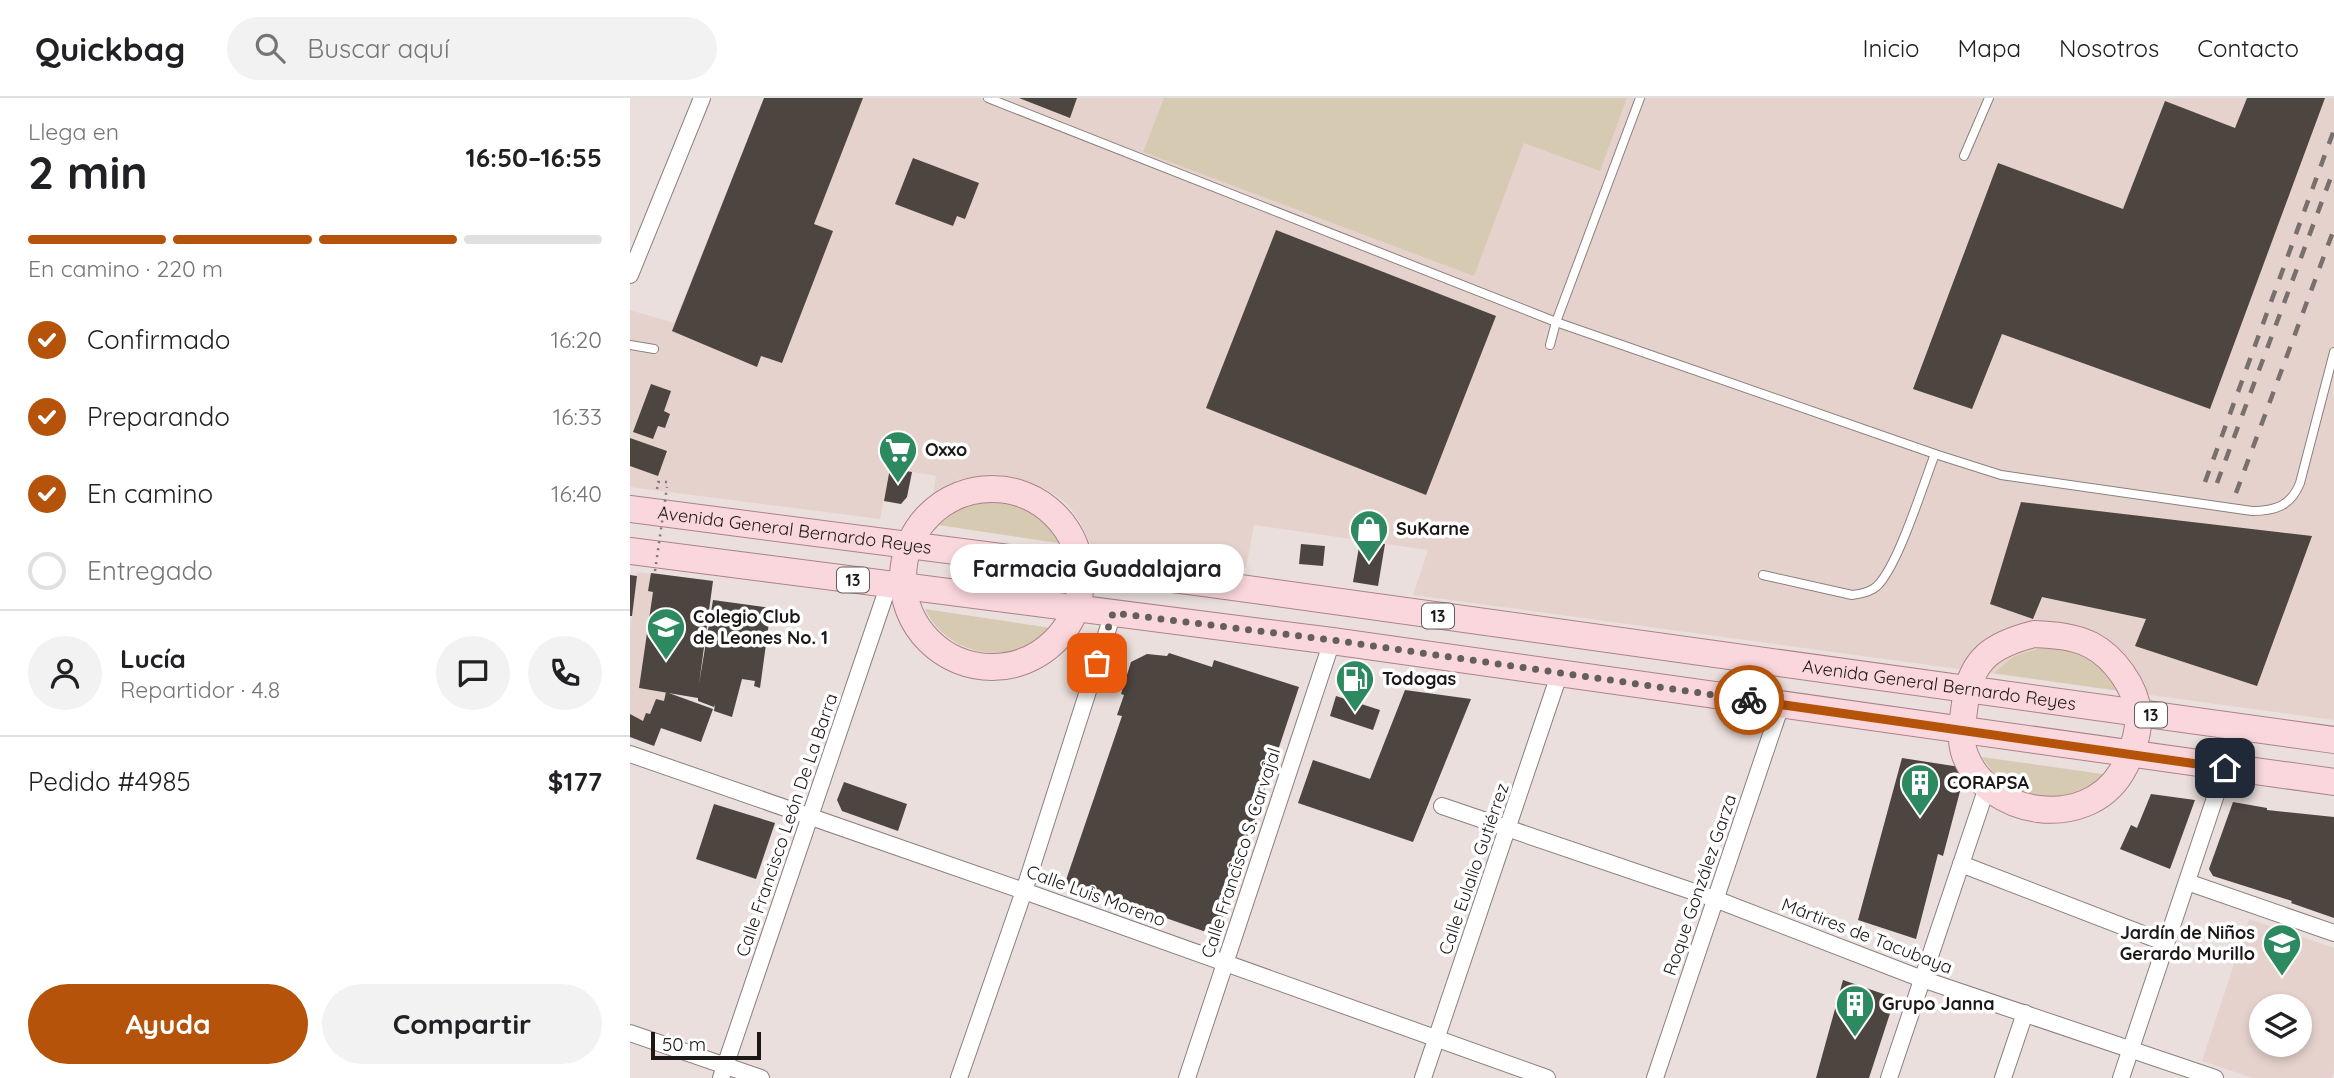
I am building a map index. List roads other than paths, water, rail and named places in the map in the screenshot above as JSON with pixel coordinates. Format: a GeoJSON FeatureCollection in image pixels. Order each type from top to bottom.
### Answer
{"type":"FeatureCollection","features":[{"type":"Feature","properties":{"kind":"main road"},"geometry":{"type":"LineString","coordinates":[[986,488],[1004,488],[1032,497],[1059,517],[1072,536],[1081,568],[1081,588],[1076,608],[1064,631],[1034,657],[1009,666],[991,668],[970,665],[949,657],[934,647],[912,619],[895,585],[909,544],[921,523],[944,502],[967,491],[986,488]]}},
{"type":"Feature","properties":{"kind":"main road","name":"Avenida General Bernardo Reyes"},"geometry":{"type":"LineString","coordinates":[[630,509],[909,544],[2334,740]]}},
{"type":"Feature","properties":{"kind":"main road","name":"13"},"geometry":{"type":"LineString","coordinates":[[630,551],[1332,640],[2334,782]]}},
{"type":"Feature","properties":{"kind":"main road","name":"13"},"geometry":{"type":"LineString","coordinates":[[2034,634],[2064,635],[2092,646],[2114,664],[2130,686],[2138,713],[2132,755],[2117,780],[2094,799],[2068,809],[2046,811],[2024,808],[2000,796],[1987,787],[1974,772],[1964,753],[1962,730],[1967,690],[1984,656],[2006,641],[2034,634]]}},
{"type":"Feature","properties":{"kind":"street"},"geometry":{"type":"LineString","coordinates":[[630,275],[702,98]]}},
{"type":"Feature","properties":{"kind":"street","name":"Calle Francisco León De La Barra"},"geometry":{"type":"LineString","coordinates":[[723,1072],[811,816],[895,585]]}},
{"type":"Feature","properties":{"kind":"street"},"geometry":{"type":"LineString","coordinates":[[958,1078],[1024,891],[1113,613]]}},
{"type":"Feature","properties":{"kind":"street","name":"Calle Francisco S. Carvajal"},"geometry":{"type":"LineString","coordinates":[[1187,1078],[1332,640]]}},
{"type":"Feature","properties":{"kind":"street","name":"Calle Eulalio Gutiérrez"},"geometry":{"type":"LineString","coordinates":[[1423,1078],[1560,672]]}},
{"type":"Feature","properties":{"kind":"street","name":"Roque González Garza"},"geometry":{"type":"LineString","coordinates":[[1655,1078],[1781,705]]}},
{"type":"Feature","properties":{"kind":"street","name":"Calle Luis Moreno"},"geometry":{"type":"LineString","coordinates":[[630,754],[1547,1078]]}},
{"type":"Feature","properties":{"kind":"street"},"geometry":{"type":"LineString","coordinates":[[2121,1078],[2225,768]]}},
{"type":"Feature","properties":{"kind":"street"},"geometry":{"type":"LineString","coordinates":[[1889,1078],[1987,787]]}},
{"type":"Feature","properties":{"kind":"street","name":"Mártires de Tacubaya"},"geometry":{"type":"LineString","coordinates":[[1442,806],[1715,900],[1922,979],[2215,1078]]}},
{"type":"Feature","properties":{"kind":"street"},"geometry":{"type":"LineString","coordinates":[[1961,864],[2166,943]]}},
{"type":"Feature","properties":{"kind":"street"},"geometry":{"type":"LineString","coordinates":[[2187,882],[2334,933]]}},
{"type":"Feature","properties":{"kind":"street"},"geometry":{"type":"LineString","coordinates":[[2003,1078],[2025,1013]]}},
{"type":"Feature","properties":{"kind":"street"},"geometry":{"type":"LineString","coordinates":[[630,1033],[723,1072],[761,1078]]}},
{"type":"Feature","properties":{"kind":"lane"},"geometry":{"type":"LineString","coordinates":[[988,98],[1556,323],[2001,475],[2252,511],[2281,508],[2295,494],[2334,352]]}},
{"type":"Feature","properties":{"kind":"lane"},"geometry":{"type":"LineString","coordinates":[[1550,345],[1640,98]]}},
{"type":"Feature","properties":{"kind":"lane"},"geometry":{"type":"LineString","coordinates":[[1964,156],[1989,98]]}},
{"type":"Feature","properties":{"kind":"lane"},"geometry":{"type":"LineString","coordinates":[[630,345],[654,349]]}},
{"type":"Feature","properties":{"kind":"lane"},"geometry":{"type":"LineString","coordinates":[[1763,575],[1852,595],[1875,588],[1889,569],[1899,548],[1935,454]]}},
{"type":"Feature","properties":{"kind":"railway"},"geometry":{"type":"LineString","coordinates":[[2205,482],[2334,130]]}},
{"type":"Feature","properties":{"kind":"railway"},"geometry":{"type":"LineString","coordinates":[[2217,483],[2334,169]]}},
{"type":"Feature","properties":{"kind":"railway"},"geometry":{"type":"LineString","coordinates":[[2236,493],[2334,229]]}},
{"type":"Feature","properties":{"kind":"place","name":"Oxxo"},"geometry":{"type":"Point","coordinates":[898,484]}},
{"type":"Feature","properties":{"kind":"place","name":"SuKarne"},"geometry":{"type":"Point","coordinates":[1369,563]}},
{"type":"Feature","properties":{"kind":"place","name":"Colegio Club de Leones No. 1"},"geometry":{"type":"Point","coordinates":[666,661]}},
{"type":"Feature","properties":{"kind":"place","name":"Farmacia Guadalajara"},"geometry":{"type":"Point","coordinates":[1097,663]}},
{"type":"Feature","properties":{"kind":"place","name":"Todogas"},"geometry":{"type":"Point","coordinates":[1355,713]}},
{"type":"Feature","properties":{"kind":"place","name":"CORAPSA"},"geometry":{"type":"Point","coordinates":[1920,817]}},
{"type":"Feature","properties":{"kind":"place","name":"Jardín de Niños Gerardo Murillo"},"geometry":{"type":"Point","coordinates":[2282,977]}},
{"type":"Feature","properties":{"kind":"place","name":"Grupo Janna"},"geometry":{"type":"Point","coordinates":[1855,1038]}}]}
